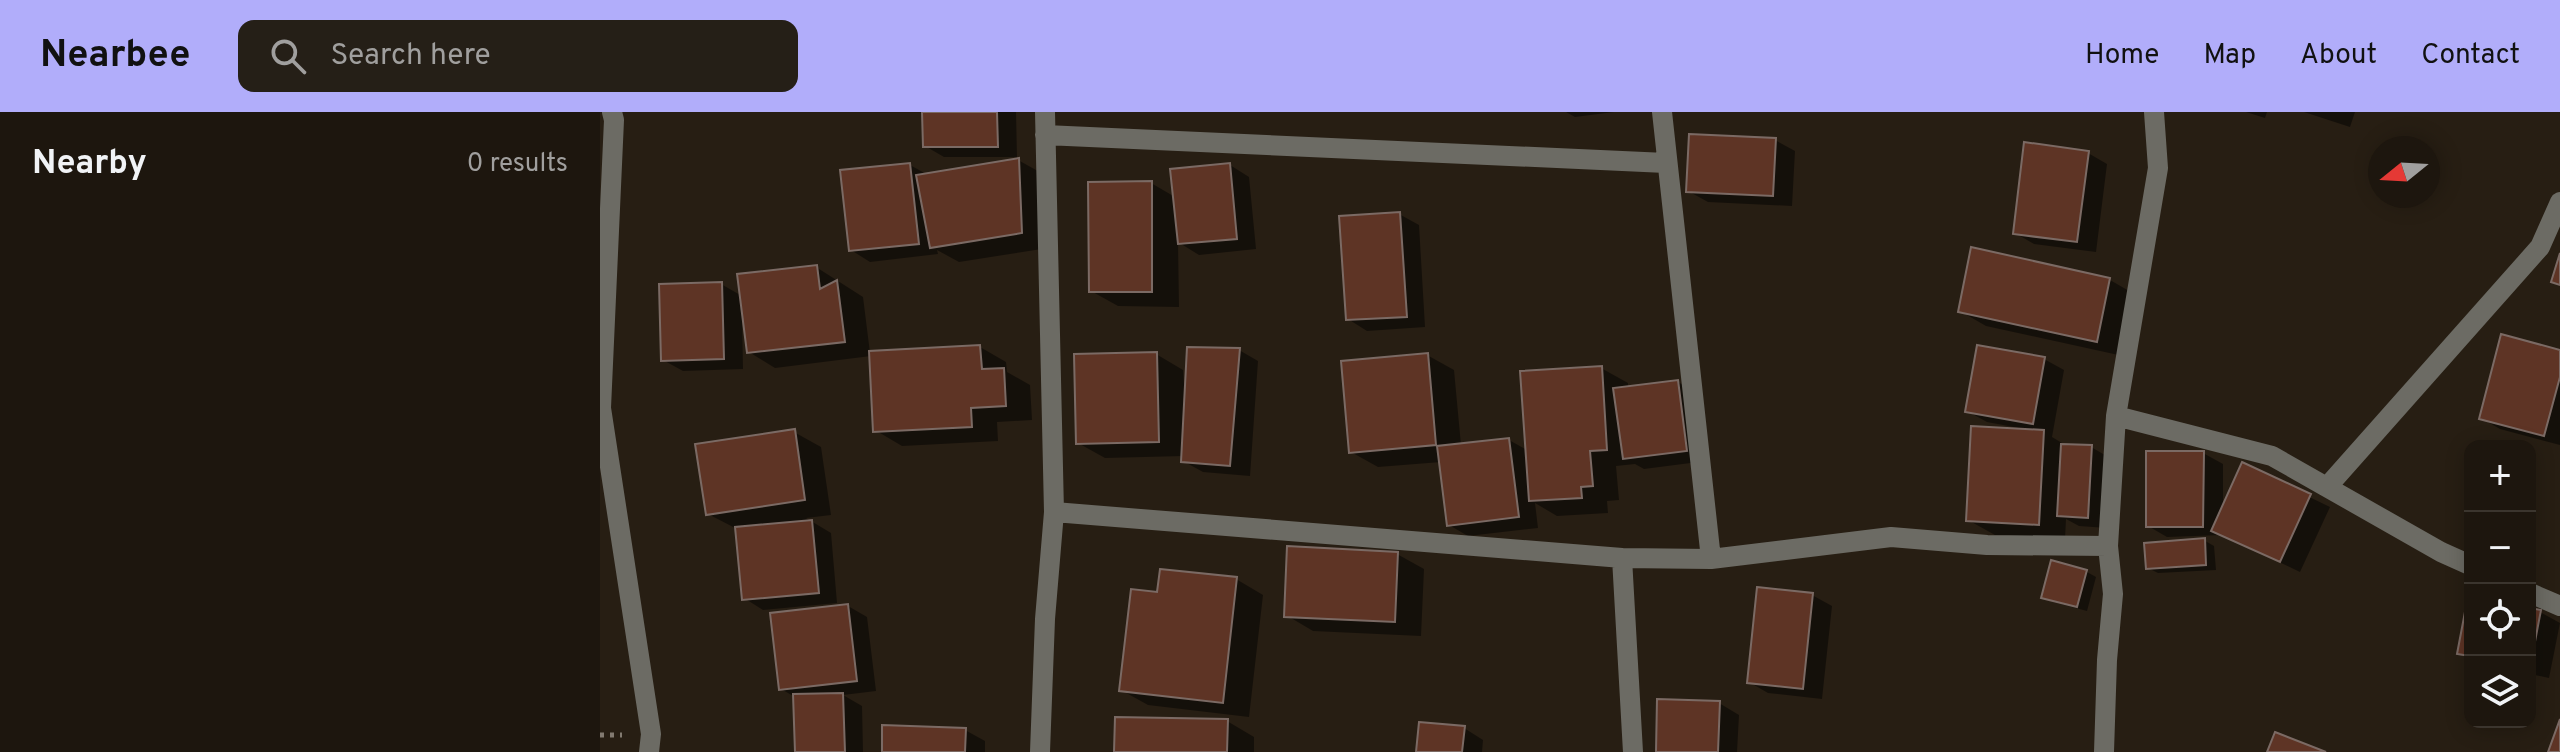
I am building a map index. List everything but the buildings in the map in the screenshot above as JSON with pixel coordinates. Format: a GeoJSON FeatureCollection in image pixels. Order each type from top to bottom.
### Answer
{"type":"FeatureCollection","features":[{"type":"Feature","properties":{"kind":"street"},"geometry":{"type":"LineString","coordinates":[[612,112],[601,408],[651,734],[649,752]]}},
{"type":"Feature","properties":{"kind":"street"},"geometry":{"type":"LineString","coordinates":[[1040,752],[1045,619],[1054,512],[1045,112]]}},
{"type":"Feature","properties":{"kind":"street"},"geometry":{"type":"LineString","coordinates":[[1662,112],[1711,559]]}},
{"type":"Feature","properties":{"kind":"street"},"geometry":{"type":"LineString","coordinates":[[2104,752],[2113,594],[2108,546],[2116,416],[2158,168],[2154,112]]}},
{"type":"Feature","properties":{"kind":"street"},"geometry":{"type":"LineString","coordinates":[[1045,135],[1666,163]]}},
{"type":"Feature","properties":{"kind":"street"},"geometry":{"type":"LineString","coordinates":[[2327,487],[2540,247],[2560,202]]}},
{"type":"Feature","properties":{"kind":"street"},"geometry":{"type":"LineString","coordinates":[[2116,416],[2272,456],[2464,562]]}},
{"type":"Feature","properties":{"kind":"street"},"geometry":{"type":"LineString","coordinates":[[1054,512],[1622,558],[1711,559],[1891,537],[1987,545],[2108,546]]}},
{"type":"Feature","properties":{"kind":"street"},"geometry":{"type":"LineString","coordinates":[[1622,558],[1633,752]]}},
{"type":"Feature","properties":{"kind":"street"},"geometry":{"type":"LineString","coordinates":[[2536,596],[2560,606]]}}]}
